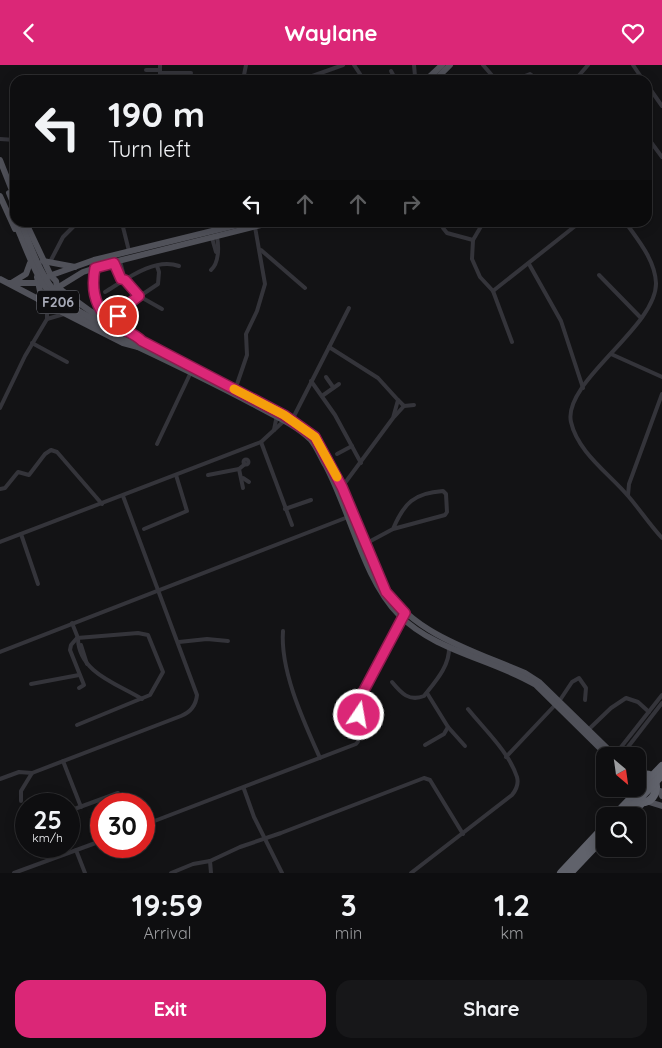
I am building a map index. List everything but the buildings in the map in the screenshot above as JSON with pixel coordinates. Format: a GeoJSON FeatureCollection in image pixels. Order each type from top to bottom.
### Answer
{"type":"FeatureCollection","features":[{"type":"Feature","properties":{"kind":"highway"},"geometry":{"type":"LineString","coordinates":[[646,771],[662,761]]}},
{"type":"Feature","properties":{"kind":"highway"},"geometry":{"type":"LineString","coordinates":[[623,807],[662,766]]}},
{"type":"Feature","properties":{"kind":"highway"},"geometry":{"type":"LineString","coordinates":[[640,807],[656,798],[661,788],[656,778],[646,775]]}},
{"type":"Feature","properties":{"kind":"highway"},"geometry":{"type":"LineString","coordinates":[[632,807],[662,775]]}},
{"type":"Feature","properties":{"kind":"highway"},"geometry":{"type":"LineString","coordinates":[[618,807],[626,797]]}},
{"type":"Feature","properties":{"kind":"highway"},"geometry":{"type":"LineString","coordinates":[[636,797],[646,802]]}},
{"type":"Feature","properties":{"kind":"highway"},"geometry":{"type":"LineString","coordinates":[[570,873],[596,834]]}},
{"type":"Feature","properties":{"kind":"highway"},"geometry":{"type":"LineString","coordinates":[[575,863],[596,837]]}},
{"type":"Feature","properties":{"kind":"highway"},"geometry":{"type":"LineString","coordinates":[[561,873],[596,844]]}},
{"type":"Feature","properties":{"kind":"highway"},"geometry":{"type":"LineString","coordinates":[[575,863],[588,860],[596,851]]}},
{"type":"Feature","properties":{"kind":"main road"},"geometry":{"type":"LineString","coordinates":[[431,75],[442,65]]}},
{"type":"Feature","properties":{"kind":"main road"},"geometry":{"type":"LineString","coordinates":[[440,75],[450,65]]}},
{"type":"Feature","properties":{"kind":"main road"},"geometry":{"type":"LineString","coordinates":[[0,161],[10,187]]}},
{"type":"Feature","properties":{"kind":"main road"},"geometry":{"type":"LineString","coordinates":[[6,179],[10,196]]}},
{"type":"Feature","properties":{"kind":"main road","name":"F206"},"geometry":{"type":"LineString","coordinates":[[0,189],[10,211]]}},
{"type":"Feature","properties":{"kind":"main road"},"geometry":{"type":"LineString","coordinates":[[0,197],[10,219]]}},
{"type":"Feature","properties":{"kind":"main road"},"geometry":{"type":"LineString","coordinates":[[14,227],[39,283],[40,291],[47,295],[64,313],[123,343],[140,344],[138,336],[90,311],[57,287],[56,281],[51,276],[28,227]]}},
{"type":"Feature","properties":{"kind":"main road","name":"F206"},"geometry":{"type":"LineString","coordinates":[[17,227],[44,286],[55,299],[73,312],[235,390],[277,415]]}},
{"type":"Feature","properties":{"kind":"main road","name":"F206"},"geometry":{"type":"LineString","coordinates":[[23,227],[48,281],[58,295],[73,307],[191,372],[287,419],[315,437],[342,487],[350,516],[365,544],[386,592],[404,616],[434,632],[525,673],[558,701],[605,747]]}},
{"type":"Feature","properties":{"kind":"main road"},"geometry":{"type":"LineString","coordinates":[[38,299],[52,293],[57,287],[70,280],[129,251],[228,227]]}},
{"type":"Feature","properties":{"kind":"main road"},"geometry":{"type":"LineString","coordinates":[[39,283],[44,277],[76,267],[255,227]]}},
{"type":"Feature","properties":{"kind":"main road"},"geometry":{"type":"LineString","coordinates":[[32,266],[39,269],[46,262]]}},
{"type":"Feature","properties":{"kind":"main road"},"geometry":{"type":"LineString","coordinates":[[46,262],[76,267]]}},
{"type":"Feature","properties":{"kind":"main road"},"geometry":{"type":"LineString","coordinates":[[9,283],[26,274],[32,266]]}},
{"type":"Feature","properties":{"kind":"main road"},"geometry":{"type":"LineString","coordinates":[[95,268],[92,285],[94,298],[111,322]]}},
{"type":"Feature","properties":{"kind":"main road","name":"F206"},"geometry":{"type":"LineString","coordinates":[[0,279],[64,313]]}},
{"type":"Feature","properties":{"kind":"main road"},"geometry":{"type":"LineString","coordinates":[[9,283],[39,283]]}},
{"type":"Feature","properties":{"kind":"main road","name":"F206"},"geometry":{"type":"LineString","coordinates":[[287,419],[311,441],[338,489],[382,594],[404,616],[449,647],[522,677],[558,701],[605,747]]}},
{"type":"Feature","properties":{"kind":"main road"},"geometry":{"type":"LineString","coordinates":[[646,802],[662,806]]}},
{"type":"Feature","properties":{"kind":"street"},"geometry":{"type":"LineString","coordinates":[[310,75],[344,65]]}},
{"type":"Feature","properties":{"kind":"street"},"geometry":{"type":"LineString","coordinates":[[483,65],[492,75]]}},
{"type":"Feature","properties":{"kind":"street"},"geometry":{"type":"LineString","coordinates":[[579,75],[588,65]]}},
{"type":"Feature","properties":{"kind":"street"},"geometry":{"type":"LineString","coordinates":[[146,70],[160,69],[191,73]]}},
{"type":"Feature","properties":{"kind":"street"},"geometry":{"type":"LineString","coordinates":[[391,71],[393,75]]}},
{"type":"Feature","properties":{"kind":"street"},"geometry":{"type":"LineString","coordinates":[[652,93],[662,106]]}},
{"type":"Feature","properties":{"kind":"street"},"geometry":{"type":"LineString","coordinates":[[652,143],[662,157]]}},
{"type":"Feature","properties":{"kind":"street"},"geometry":{"type":"LineString","coordinates":[[123,227],[129,251]]}},
{"type":"Feature","properties":{"kind":"street"},"geometry":{"type":"LineString","coordinates":[[235,390],[247,355],[246,333],[257,311],[264,285],[255,227]]}},
{"type":"Feature","properties":{"kind":"street"},"geometry":{"type":"LineString","coordinates":[[443,227],[447,233],[473,240]]}},
{"type":"Feature","properties":{"kind":"street"},"geometry":{"type":"LineString","coordinates":[[481,227],[473,240],[471,253],[476,268],[485,283],[493,291],[512,342]]}},
{"type":"Feature","properties":{"kind":"street"},"geometry":{"type":"LineString","coordinates":[[493,291],[574,227]]}},
{"type":"Feature","properties":{"kind":"street"},"geometry":{"type":"LineString","coordinates":[[629,227],[651,261],[656,282],[650,303],[574,400],[571,421],[575,433],[594,461],[628,495],[662,538]]}},
{"type":"Feature","properties":{"kind":"street"},"geometry":{"type":"LineString","coordinates":[[46,262],[70,228]]}},
{"type":"Feature","properties":{"kind":"street"},"geometry":{"type":"LineString","coordinates":[[211,270],[216,263],[214,237]]}},
{"type":"Feature","properties":{"kind":"street"},"geometry":{"type":"LineString","coordinates":[[260,251],[305,288]]}},
{"type":"Feature","properties":{"kind":"street"},"geometry":{"type":"LineString","coordinates":[[116,258],[121,279],[125,280],[139,296],[162,309]]}},
{"type":"Feature","properties":{"kind":"street"},"geometry":{"type":"LineString","coordinates":[[105,292],[157,265],[167,263],[179,265]]}},
{"type":"Feature","properties":{"kind":"street"},"geometry":{"type":"LineString","coordinates":[[529,264],[561,321],[583,387]]}},
{"type":"Feature","properties":{"kind":"street"},"geometry":{"type":"LineString","coordinates":[[118,316],[126,306],[158,284],[160,278],[157,265]]}},
{"type":"Feature","properties":{"kind":"street"},"geometry":{"type":"LineString","coordinates":[[599,275],[640,318]]}},
{"type":"Feature","properties":{"kind":"street"},"geometry":{"type":"LineString","coordinates":[[0,408],[32,343],[47,319],[47,295]]}},
{"type":"Feature","properties":{"kind":"street"},"geometry":{"type":"LineString","coordinates":[[0,542],[261,442],[287,419],[311,381],[349,308]]}},
{"type":"Feature","properties":{"kind":"street"},"geometry":{"type":"LineString","coordinates":[[47,319],[64,313]]}},
{"type":"Feature","properties":{"kind":"street"},"geometry":{"type":"LineString","coordinates":[[32,343],[67,362]]}},
{"type":"Feature","properties":{"kind":"street"},"geometry":{"type":"LineString","coordinates":[[329,347],[378,378],[404,406]]}},
{"type":"Feature","properties":{"kind":"street"},"geometry":{"type":"LineString","coordinates":[[611,354],[662,377]]}},
{"type":"Feature","properties":{"kind":"street"},"geometry":{"type":"LineString","coordinates":[[157,445],[191,372]]}},
{"type":"Feature","properties":{"kind":"street"},"geometry":{"type":"LineString","coordinates":[[326,377],[333,387]]}},
{"type":"Feature","properties":{"kind":"street"},"geometry":{"type":"LineString","coordinates":[[311,381],[322,396],[361,463]]}},
{"type":"Feature","properties":{"kind":"street"},"geometry":{"type":"LineString","coordinates":[[322,396],[339,383]]}},
{"type":"Feature","properties":{"kind":"street"},"geometry":{"type":"LineString","coordinates":[[628,495],[629,483],[662,394]]}},
{"type":"Feature","properties":{"kind":"street"},"geometry":{"type":"LineString","coordinates":[[393,418],[398,399]]}},
{"type":"Feature","properties":{"kind":"street"},"geometry":{"type":"LineString","coordinates":[[342,487],[393,418],[404,406],[414,405]]}},
{"type":"Feature","properties":{"kind":"street"},"geometry":{"type":"LineString","coordinates":[[274,430],[277,415]]}},
{"type":"Feature","properties":{"kind":"street"},"geometry":{"type":"LineString","coordinates":[[261,442],[292,525]]}},
{"type":"Feature","properties":{"kind":"street"},"geometry":{"type":"LineString","coordinates":[[337,454],[352,446]]}},
{"type":"Feature","properties":{"kind":"street"},"geometry":{"type":"LineString","coordinates":[[208,475],[239,469],[245,462],[242,450]]}},
{"type":"Feature","properties":{"kind":"street"},"geometry":{"type":"LineString","coordinates":[[0,489],[5,488],[18,472],[29,475],[45,454],[51,451],[56,453],[102,504]]}},
{"type":"Feature","properties":{"kind":"street"},"geometry":{"type":"LineString","coordinates":[[239,469],[243,478],[243,488]]}},
{"type":"Feature","properties":{"kind":"street"},"geometry":{"type":"LineString","coordinates":[[144,529],[187,511],[176,475]]}},
{"type":"Feature","properties":{"kind":"street"},"geometry":{"type":"LineString","coordinates":[[243,478],[249,482]]}},
{"type":"Feature","properties":{"kind":"street"},"geometry":{"type":"LineString","coordinates":[[620,487],[629,483]]}},
{"type":"Feature","properties":{"kind":"street"},"geometry":{"type":"LineString","coordinates":[[365,544],[393,529],[446,514],[446,493],[443,491],[426,493],[415,497],[400,513],[393,529]]}},
{"type":"Feature","properties":{"kind":"street"},"geometry":{"type":"LineString","coordinates":[[0,779],[19,772],[32,773],[181,716],[192,709],[196,702],[197,695],[179,642],[123,496]]}},
{"type":"Feature","properties":{"kind":"street"},"geometry":{"type":"LineString","coordinates":[[285,509],[311,500]]}},
{"type":"Feature","properties":{"kind":"street"},"geometry":{"type":"LineString","coordinates":[[0,652],[350,516]]}},
{"type":"Feature","properties":{"kind":"street"},"geometry":{"type":"LineString","coordinates":[[21,534],[38,584]]}},
{"type":"Feature","properties":{"kind":"street"},"geometry":{"type":"LineString","coordinates":[[155,821],[244,789],[353,746],[359,741],[361,734],[359,715],[361,696],[404,616]]}},
{"type":"Feature","properties":{"kind":"street"},"geometry":{"type":"LineString","coordinates":[[72,623],[88,666],[142,699]]}},
{"type":"Feature","properties":{"kind":"street"},"geometry":{"type":"LineString","coordinates":[[283,631],[284,650],[298,710],[320,758]]}},
{"type":"Feature","properties":{"kind":"street"},"geometry":{"type":"LineString","coordinates":[[77,725],[150,695],[163,672],[148,635],[138,633],[78,639],[71,645],[70,650],[84,685],[79,688]]}},
{"type":"Feature","properties":{"kind":"street"},"geometry":{"type":"LineString","coordinates":[[179,642],[207,639],[228,641]]}},
{"type":"Feature","properties":{"kind":"street"},"geometry":{"type":"LineString","coordinates":[[392,682],[406,696],[413,699],[422,698],[437,681],[445,665],[449,647]]}},
{"type":"Feature","properties":{"kind":"street"},"geometry":{"type":"LineString","coordinates":[[31,684],[79,675]]}},
{"type":"Feature","properties":{"kind":"street"},"geometry":{"type":"LineString","coordinates":[[506,757],[558,701],[572,683],[579,678],[586,688],[584,700]]}},
{"type":"Feature","properties":{"kind":"street"},"geometry":{"type":"LineString","coordinates":[[427,693],[448,727],[465,746]]}},
{"type":"Feature","properties":{"kind":"street"},"geometry":{"type":"LineString","coordinates":[[621,747],[662,695]]}},
{"type":"Feature","properties":{"kind":"street"},"geometry":{"type":"LineString","coordinates":[[588,730],[611,708],[626,698],[638,702],[649,712]]}},
{"type":"Feature","properties":{"kind":"street"},"geometry":{"type":"LineString","coordinates":[[622,747],[662,703]]}},
{"type":"Feature","properties":{"kind":"street"},"geometry":{"type":"LineString","coordinates":[[411,873],[512,795],[517,788],[517,778],[506,757],[468,709]]}},
{"type":"Feature","properties":{"kind":"street"},"geometry":{"type":"LineString","coordinates":[[424,745],[444,734],[448,727]]}},
{"type":"Feature","properties":{"kind":"street"},"geometry":{"type":"LineString","coordinates":[[63,761],[75,793]]}},
{"type":"Feature","properties":{"kind":"street"},"geometry":{"type":"LineString","coordinates":[[22,793],[23,786],[32,773]]}},
{"type":"Feature","properties":{"kind":"street"},"geometry":{"type":"LineString","coordinates":[[170,873],[210,861],[240,847],[424,778],[430,781],[463,834]]}},
{"type":"Feature","properties":{"kind":"street"},"geometry":{"type":"LineString","coordinates":[[244,789],[282,873]]}},
{"type":"Feature","properties":{"kind":"street"},"geometry":{"type":"LineString","coordinates":[[80,807],[90,803]]}},
{"type":"Feature","properties":{"kind":"street"},"geometry":{"type":"LineString","coordinates":[[14,873],[54,858]]}},
{"type":"Feature","properties":{"kind":"street"},"geometry":{"type":"LineString","coordinates":[[79,858],[85,873]]}},
{"type":"Feature","properties":{"kind":"street"},"geometry":{"type":"LineString","coordinates":[[210,861],[211,873]]}},
{"type":"Feature","properties":{"kind":"slow traffic"},"geometry":{"type":"LineString","coordinates":[[234,389],[284,415],[315,437],[337,477]]}},
{"type":"Feature","properties":{"kind":"route"},"geometry":{"type":"LineString","coordinates":[[118,316],[126,306],[139,296],[125,280],[121,279],[114,263],[95,268],[92,285],[94,298],[111,322],[138,336],[142,341],[284,415],[315,437],[342,487],[352,515],[386,592],[405,613],[361,696],[359,715]]}}]}
